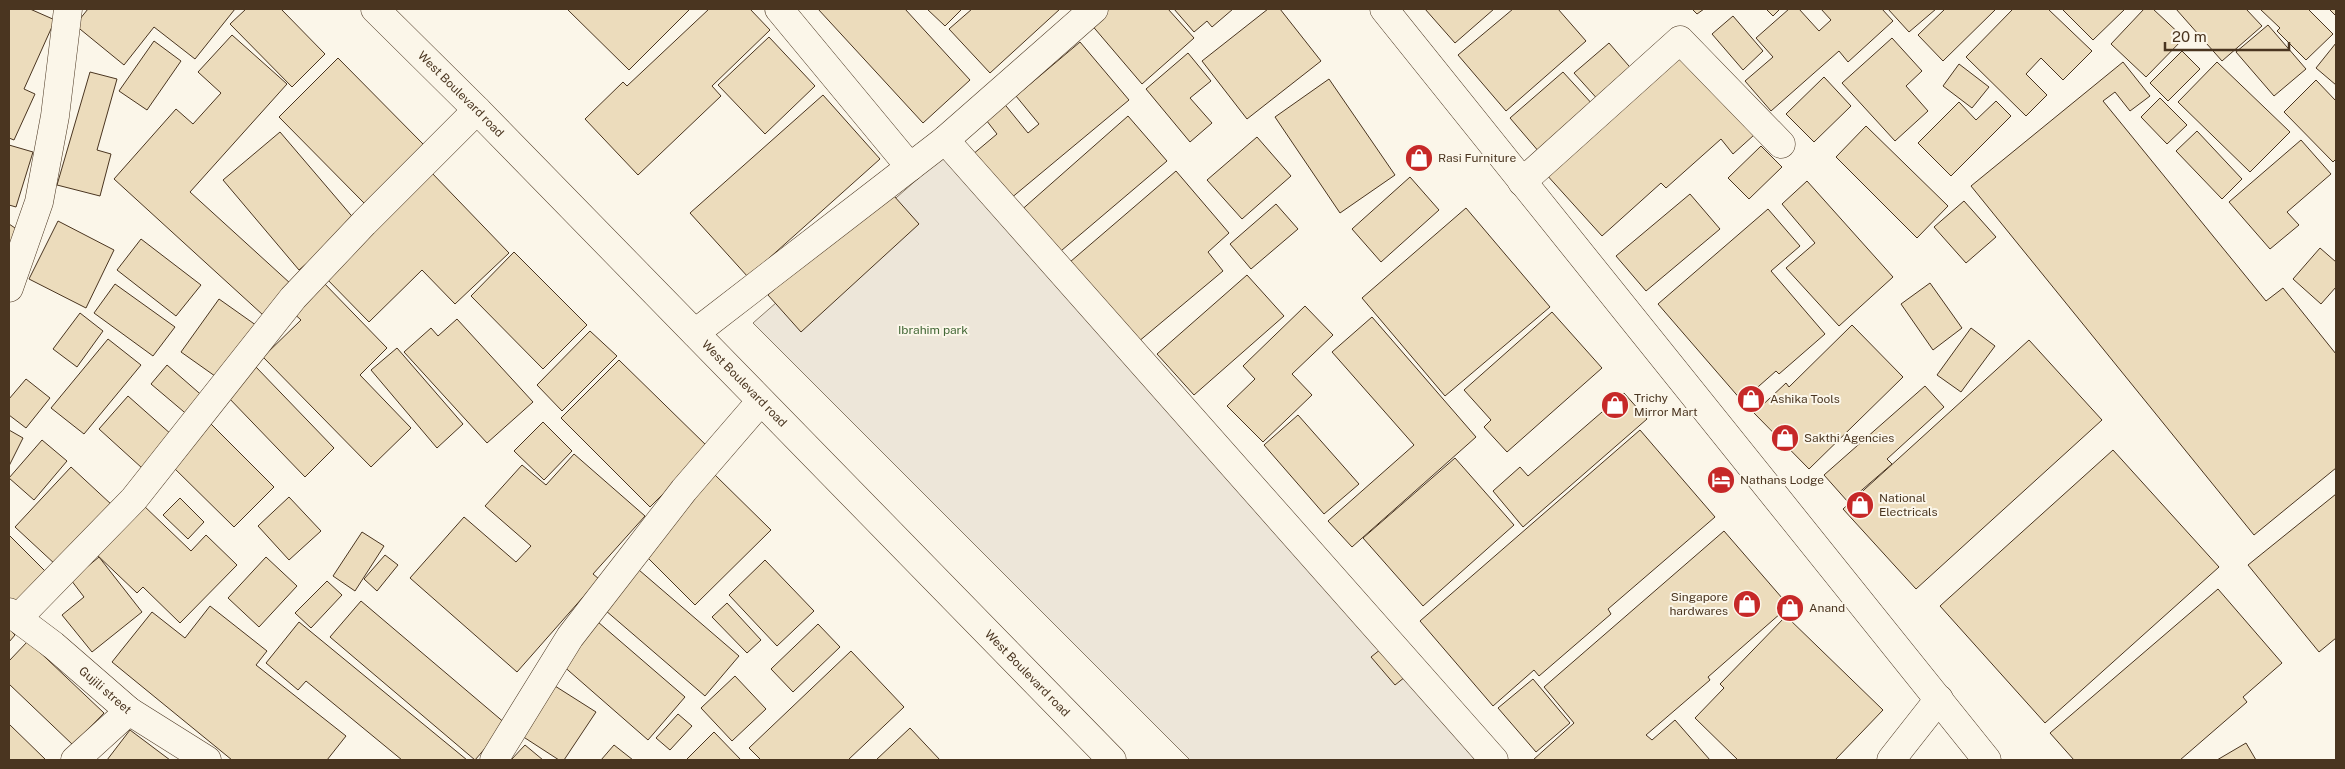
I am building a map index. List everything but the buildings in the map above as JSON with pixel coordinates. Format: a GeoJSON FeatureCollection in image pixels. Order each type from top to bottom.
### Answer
{"type":"FeatureCollection","features":[{"type":"Feature","properties":{"kind":"street"},"geometry":{"type":"LineString","coordinates":[[9,288],[39,202],[55,116],[68,9]]}},
{"type":"Feature","properties":{"kind":"street","name":"West Boulevard road"},"geometry":{"type":"LineString","coordinates":[[375,9],[478,110],[760,402],[1112,760]]}},
{"type":"Feature","properties":{"kind":"street"},"geometry":{"type":"LineString","coordinates":[[779,9],[910,167]]}},
{"type":"Feature","properties":{"kind":"street"},"geometry":{"type":"LineString","coordinates":[[695,333],[945,140],[1094,9]]}},
{"type":"Feature","properties":{"kind":"street"},"geometry":{"type":"LineString","coordinates":[[1384,9],[1987,760]]}},
{"type":"Feature","properties":{"kind":"street"},"geometry":{"type":"LineString","coordinates":[[1522,182],[1680,40],[1781,144]]}},
{"type":"Feature","properties":{"kind":"street"},"geometry":{"type":"LineString","coordinates":[[13,615],[134,498],[293,298],[364,223],[478,110]]}},
{"type":"Feature","properties":{"kind":"street"},"geometry":{"type":"LineString","coordinates":[[945,140],[1494,760]]}},
{"type":"Feature","properties":{"kind":"street"},"geometry":{"type":"LineString","coordinates":[[494,760],[570,637],[684,490],[760,402]]}},
{"type":"Feature","properties":{"kind":"street","name":"Gujili street"},"geometry":{"type":"LineString","coordinates":[[13,615],[53,645],[129,710],[207,760]]}},
{"type":"Feature","properties":{"kind":"street"},"geometry":{"type":"LineString","coordinates":[[1891,760],[1939,699]]}},
{"type":"Feature","properties":{"kind":"street"},"geometry":{"type":"LineString","coordinates":[[75,760],[129,710]]}},
{"type":"Feature","properties":{"kind":"green space","name":"Ibrahim park"},"geometry":{"type":"Polygon","coordinates":[[[945,155],[1477,760],[1190,760],[753,323],[945,155]]]}},
{"type":"Feature","properties":{"kind":"place","name":"Rasi Furniture"},"geometry":{"type":"Point","coordinates":[1419,158]}},
{"type":"Feature","properties":{"kind":"place","name":"Ashika Tools"},"geometry":{"type":"Point","coordinates":[1751,399]}},
{"type":"Feature","properties":{"kind":"place","name":"Trichy Mirror Mart"},"geometry":{"type":"Point","coordinates":[1615,405]}},
{"type":"Feature","properties":{"kind":"place","name":"Sakthi Agencies"},"geometry":{"type":"Point","coordinates":[1785,438]}},
{"type":"Feature","properties":{"kind":"place","name":"Nathans Lodge"},"geometry":{"type":"Point","coordinates":[1721,480]}},
{"type":"Feature","properties":{"kind":"place","name":"National Electricals"},"geometry":{"type":"Point","coordinates":[1860,505]}},
{"type":"Feature","properties":{"kind":"place","name":"Singapore hardwares"},"geometry":{"type":"Point","coordinates":[1747,604]}},
{"type":"Feature","properties":{"kind":"place","name":"Anand"},"geometry":{"type":"Point","coordinates":[1790,608]}}]}
